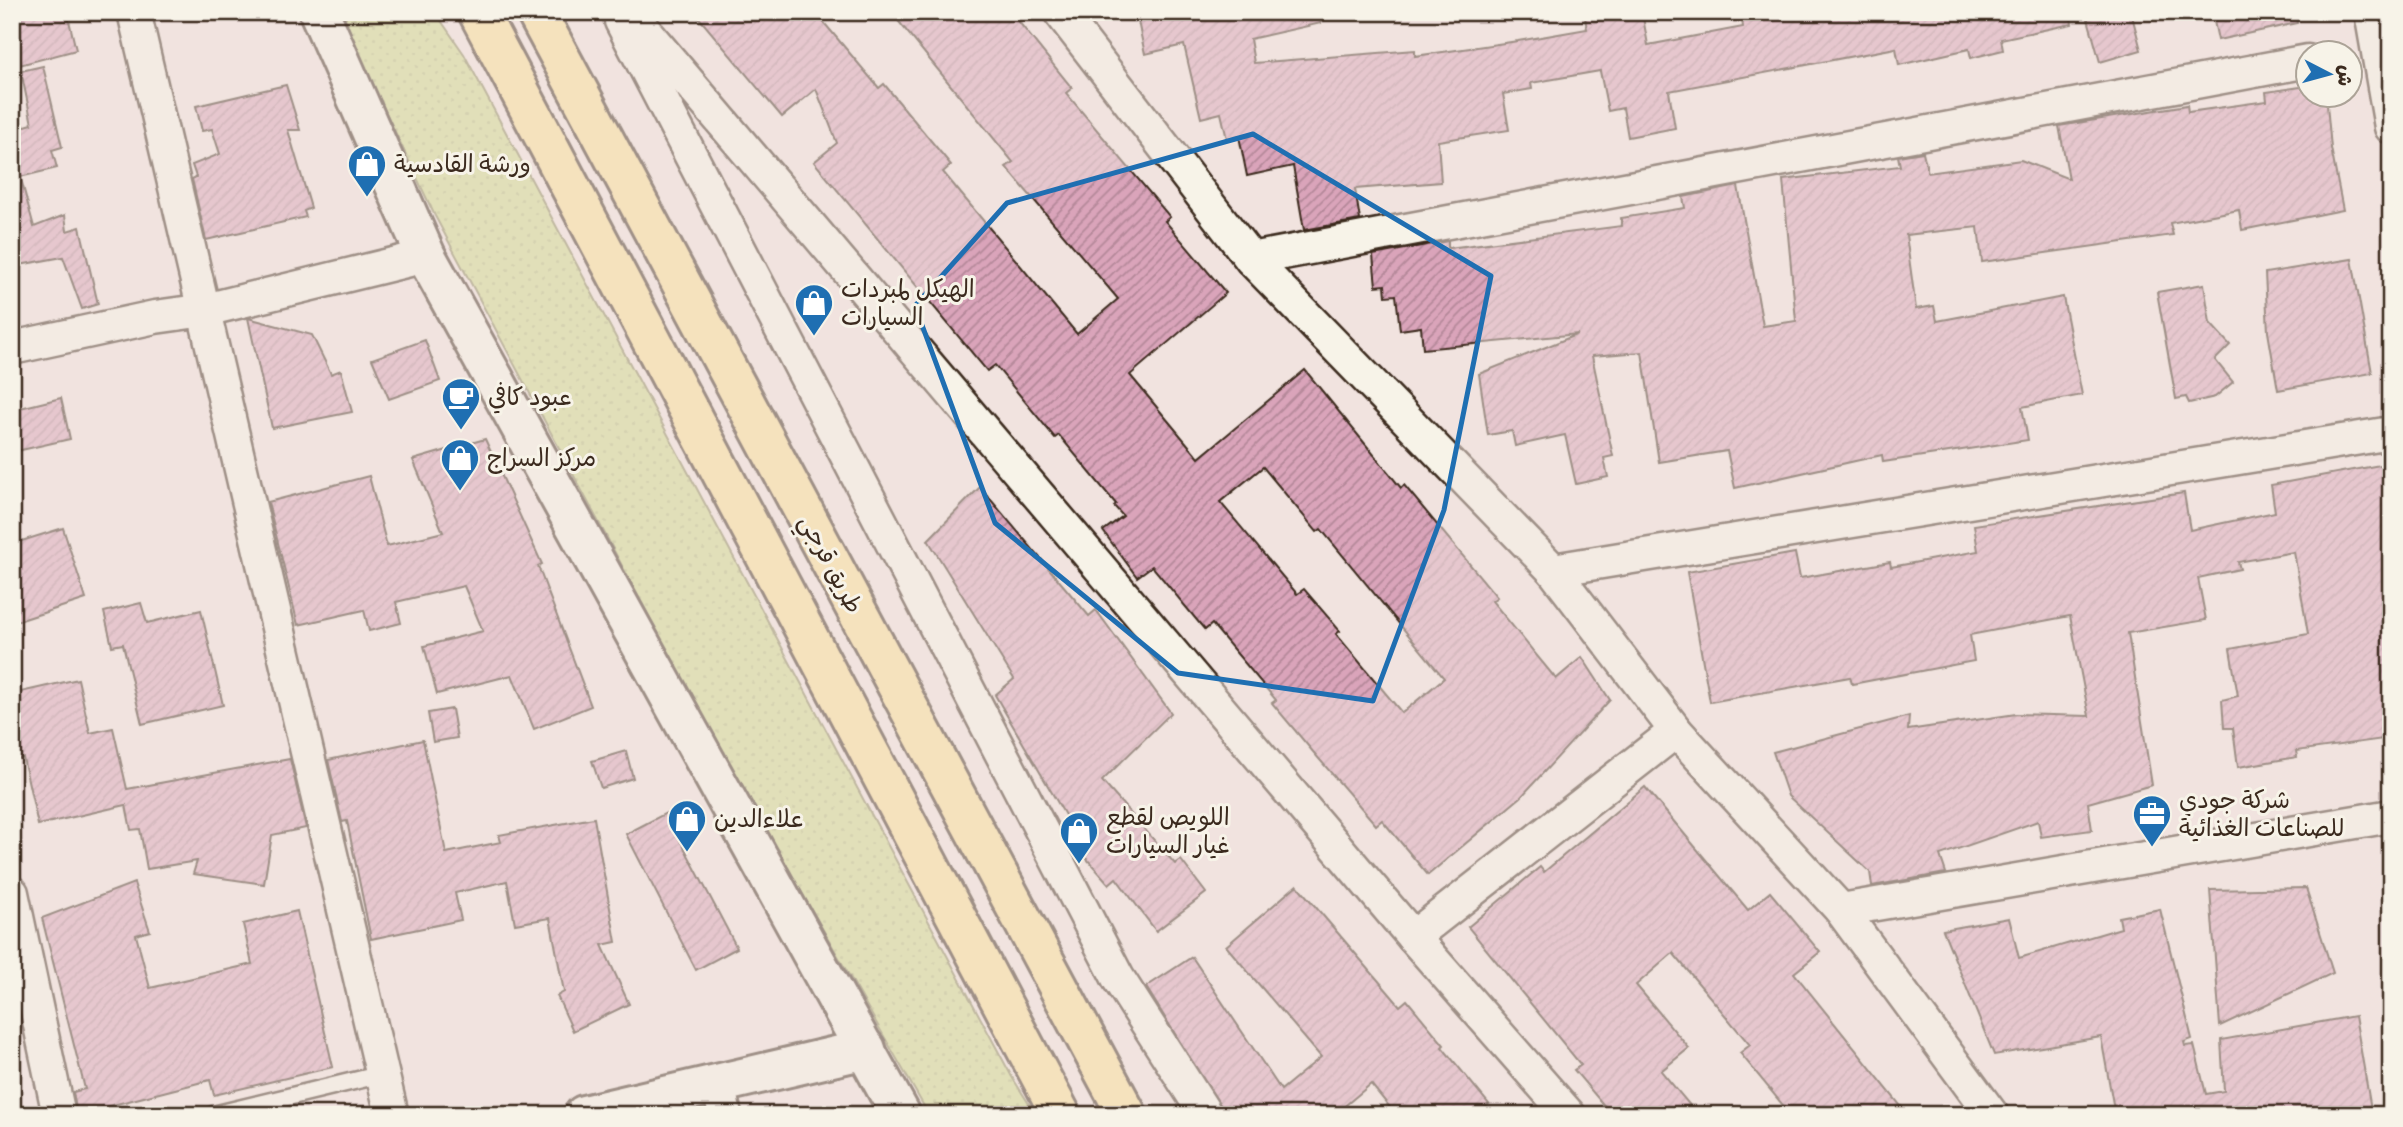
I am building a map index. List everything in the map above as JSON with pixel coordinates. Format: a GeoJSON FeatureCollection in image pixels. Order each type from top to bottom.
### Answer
{"type":"FeatureCollection","features":[{"type":"Feature","properties":{"kind":"highway"},"geometry":{"type":"LineString","coordinates":[[478,12],[1061,1115]]}},
{"type":"Feature","properties":{"kind":"highway","name":"طريق قرجي"},"geometry":{"type":"LineString","coordinates":[[536,12],[1126,1115]]}},
{"type":"Feature","properties":{"kind":"highway"},"geometry":{"type":"LineString","coordinates":[[678,391],[724,365]]}},
{"type":"Feature","properties":{"kind":"main road"},"geometry":{"type":"LineString","coordinates":[[318,13],[426,256],[901,1115]]}},
{"type":"Feature","properties":{"kind":"main road"},"geometry":{"type":"LineString","coordinates":[[584,1115],[721,1099],[866,1049]]}},
{"type":"Feature","properties":{"kind":"street"},"geometry":{"type":"LineString","coordinates":[[134,12],[392,1115]]}},
{"type":"Feature","properties":{"kind":"street"},"geometry":{"type":"LineString","coordinates":[[616,12],[1118,978],[1206,1115]]}},
{"type":"Feature","properties":{"kind":"street"},"geometry":{"type":"LineString","coordinates":[[629,12],[1413,937],[1569,1115]]}},
{"type":"Feature","properties":{"kind":"street"},"geometry":{"type":"LineString","coordinates":[[1060,12],[1251,259],[1553,570],[1676,731],[1841,910],[1992,1115]]}},
{"type":"Feature","properties":{"kind":"street"},"geometry":{"type":"LineString","coordinates":[[2371,12],[2373,49],[2391,127]]}},
{"type":"Feature","properties":{"kind":"street"},"geometry":{"type":"LineString","coordinates":[[1251,259],[2294,64]]}},
{"type":"Feature","properties":{"kind":"street"},"geometry":{"type":"LineString","coordinates":[[12,348],[155,317],[205,310],[426,256]]}},
{"type":"Feature","properties":{"kind":"street"},"geometry":{"type":"LineString","coordinates":[[1553,570],[2391,433]]}},
{"type":"Feature","properties":{"kind":"street"},"geometry":{"type":"LineString","coordinates":[[1413,937],[1676,731]]}},
{"type":"Feature","properties":{"kind":"street"},"geometry":{"type":"LineString","coordinates":[[1841,910],[2391,816]]}},
{"type":"Feature","properties":{"kind":"street"},"geometry":{"type":"LineString","coordinates":[[12,893],[22,981],[59,1115]]}},
{"type":"Feature","properties":{"kind":"lane"},"geometry":{"type":"LineString","coordinates":[[213,1115],[383,1074]]}},
{"type":"Feature","properties":{"kind":"highlighted area"},"geometry":{"type":"Polygon","coordinates":[[[1253,134],[1491,276],[1444,510],[1373,701],[1178,673],[995,523],[915,306],[1007,203],[1253,134]]]}},
{"type":"Feature","properties":{"kind":"green space"},"geometry":{"type":"Polygon","coordinates":[[[349,12],[435,12],[464,54],[1012,1077],[1036,1115],[929,1115],[727,762],[435,216],[343,22],[349,12]]]}},
{"type":"Feature","properties":{"kind":"building"},"geometry":{"type":"Polygon","coordinates":[[[12,12],[67,12],[76,50],[12,67],[12,12]]]}},
{"type":"Feature","properties":{"kind":"building"},"geometry":{"type":"Polygon","coordinates":[[[694,12],[815,12],[879,88],[884,84],[951,165],[943,172],[1077,334],[1118,299],[1006,167],[1013,162],[891,12],[1011,12],[1072,88],[1066,93],[1170,217],[1165,221],[1226,293],[1130,375],[1199,458],[1305,370],[1401,488],[1404,485],[1497,597],[1492,601],[1556,679],[1582,657],[1610,700],[1521,797],[1428,875],[1382,820],[1376,825],[1314,753],[1272,703],[1276,700],[1212,624],[1205,630],[1152,566],[1137,577],[1103,531],[1123,516],[1114,506],[1116,504],[1059,435],[1055,438],[995,365],[987,371],[814,162],[837,143],[816,89],[782,117],[694,12]],[[1263,467],[1220,502],[1297,594],[1304,589],[1340,631],[1336,634],[1402,713],[1444,678],[1321,529],[1317,532],[1263,467]]]}},
{"type":"Feature","properties":{"kind":"building"},"geometry":{"type":"Polygon","coordinates":[[[1136,12],[1319,12],[1321,23],[1250,39],[1254,63],[1415,50],[1415,56],[1518,41],[1587,29],[1584,12],[1642,12],[1648,45],[1743,27],[1741,12],[2070,12],[2072,24],[2001,39],[2003,50],[1971,58],[1969,49],[1899,65],[1896,48],[1669,91],[1675,128],[1628,137],[1623,108],[1608,111],[1600,71],[1531,83],[1532,89],[1503,94],[1509,130],[1438,141],[1441,182],[1355,189],[1360,220],[1304,230],[1293,166],[1247,176],[1239,136],[1227,139],[1221,113],[1201,118],[1184,45],[1145,54],[1136,12]]]}},
{"type":"Feature","properties":{"kind":"building"},"geometry":{"type":"Polygon","coordinates":[[[2086,12],[2131,12],[2141,50],[2100,62],[2086,12]]]}},
{"type":"Feature","properties":{"kind":"building"},"geometry":{"type":"Polygon","coordinates":[[[2212,12],[2296,12],[2297,23],[2218,40],[2212,12]]]}},
{"type":"Feature","properties":{"kind":"building"},"geometry":{"type":"Polygon","coordinates":[[[43,66],[62,147],[52,150],[57,168],[12,179],[12,130],[32,124],[21,71],[43,66]]]}},
{"type":"Feature","properties":{"kind":"building"},"geometry":{"type":"Polygon","coordinates":[[[286,85],[300,130],[288,130],[311,208],[304,211],[306,217],[206,240],[192,179],[196,177],[192,165],[220,154],[212,129],[202,131],[196,106],[286,85]]]}},
{"type":"Feature","properties":{"kind":"building"},"geometry":{"type":"Polygon","coordinates":[[[2294,88],[2294,108],[2327,108],[2331,148],[2343,210],[2242,230],[2239,210],[2170,223],[2173,235],[1982,262],[1978,227],[1906,235],[1916,309],[1934,306],[1937,321],[2063,297],[2082,395],[2022,407],[2028,440],[1883,462],[1882,455],[1735,488],[1727,451],[1659,462],[1642,352],[1592,356],[1613,456],[1604,458],[1608,477],[1576,484],[1565,435],[1515,446],[1512,431],[1488,435],[1479,374],[1578,334],[1423,349],[1421,327],[1400,330],[1396,295],[1386,296],[1385,285],[1376,286],[1373,255],[1448,241],[1448,248],[1622,226],[1621,218],[1685,208],[1683,197],[1738,186],[1763,326],[1796,321],[1783,180],[1900,166],[1898,156],[1923,152],[1928,173],[2021,160],[2069,179],[2059,126],[2187,105],[2188,112],[2267,101],[2266,92],[2294,88]]]}},
{"type":"Feature","properties":{"kind":"building"},"geometry":{"type":"Polygon","coordinates":[[[21,179],[34,227],[65,215],[67,231],[80,227],[98,304],[82,309],[63,257],[19,265],[12,242],[12,180],[21,179]]]}},
{"type":"Feature","properties":{"kind":"building"},"geometry":{"type":"Polygon","coordinates":[[[2352,259],[2372,373],[2278,390],[2268,332],[2265,273],[2352,259]]]}},
{"type":"Feature","properties":{"kind":"building"},"geometry":{"type":"Polygon","coordinates":[[[2204,284],[2210,323],[2230,345],[2215,360],[2233,382],[2215,397],[2189,403],[2186,397],[2176,399],[2157,292],[2204,284]]]}},
{"type":"Feature","properties":{"kind":"building"},"geometry":{"type":"Polygon","coordinates":[[[248,318],[312,335],[331,374],[341,370],[352,412],[272,428],[248,318]]]}},
{"type":"Feature","properties":{"kind":"building"},"geometry":{"type":"Polygon","coordinates":[[[425,340],[440,381],[389,399],[372,359],[425,340]]]}},
{"type":"Feature","properties":{"kind":"building"},"geometry":{"type":"Polygon","coordinates":[[[61,398],[70,439],[17,451],[12,410],[61,398]]]}},
{"type":"Feature","properties":{"kind":"building"},"geometry":{"type":"Polygon","coordinates":[[[485,439],[542,564],[538,566],[591,706],[534,729],[512,675],[437,694],[424,646],[483,631],[464,586],[396,602],[401,623],[369,631],[364,610],[298,625],[268,502],[369,476],[387,546],[443,532],[413,460],[485,439]]]}},
{"type":"Feature","properties":{"kind":"building"},"geometry":{"type":"Polygon","coordinates":[[[2391,463],[2391,738],[2296,751],[2297,757],[2238,767],[2233,728],[2224,728],[2222,700],[2238,696],[2230,649],[2308,634],[2294,552],[2238,562],[2240,569],[2198,578],[2206,620],[2128,633],[2152,785],[2088,803],[2092,830],[2041,837],[2038,821],[1940,855],[1946,873],[1872,886],[1870,872],[1788,796],[1773,752],[1909,716],[1908,730],[2016,714],[2089,716],[2070,616],[1970,635],[1974,661],[1852,684],[1850,677],[1710,702],[1687,572],[1795,553],[1800,578],[1890,562],[1891,567],[1978,551],[1974,525],[2184,493],[2190,530],[2275,512],[2271,485],[2391,463]]]}},
{"type":"Feature","properties":{"kind":"building"},"geometry":{"type":"Polygon","coordinates":[[[980,487],[1089,616],[1096,610],[1171,713],[1102,781],[1175,864],[1181,860],[1206,893],[1156,931],[1116,878],[1109,884],[1079,850],[1083,846],[995,695],[1014,679],[928,540],[980,487]]]}},
{"type":"Feature","properties":{"kind":"building"},"geometry":{"type":"Polygon","coordinates":[[[63,528],[86,599],[12,623],[12,544],[63,528]]]}},
{"type":"Feature","properties":{"kind":"building"},"geometry":{"type":"Polygon","coordinates":[[[141,603],[147,623],[201,610],[223,705],[142,724],[123,644],[112,646],[104,612],[141,603]]]}},
{"type":"Feature","properties":{"kind":"building"},"geometry":{"type":"Polygon","coordinates":[[[78,679],[90,733],[113,728],[127,789],[290,759],[306,828],[272,835],[264,884],[193,874],[197,861],[147,869],[140,829],[131,830],[126,805],[38,825],[23,758],[12,760],[12,694],[78,679]]]}},
{"type":"Feature","properties":{"kind":"building"},"geometry":{"type":"Polygon","coordinates":[[[452,709],[457,738],[433,742],[428,713],[452,709]]]}},
{"type":"Feature","properties":{"kind":"building"},"geometry":{"type":"Polygon","coordinates":[[[423,740],[446,853],[501,842],[499,835],[594,818],[616,942],[602,945],[629,1004],[573,1031],[557,996],[564,992],[550,918],[515,924],[507,881],[455,893],[461,920],[371,939],[347,821],[342,822],[328,760],[423,740]]]}},
{"type":"Feature","properties":{"kind":"building"},"geometry":{"type":"Polygon","coordinates":[[[626,751],[633,778],[601,788],[592,761],[626,751]]]}},
{"type":"Feature","properties":{"kind":"building"},"geometry":{"type":"Polygon","coordinates":[[[1645,787],[1748,910],[1770,892],[1820,952],[1794,973],[1908,1115],[1791,1115],[1740,1053],[1750,1045],[1673,953],[1636,985],[1689,1048],[1661,1071],[1698,1115],[1612,1115],[1574,1070],[1581,1065],[1468,927],[1540,867],[1544,872],[1645,787]]]}},
{"type":"Feature","properties":{"kind":"building"},"geometry":{"type":"Polygon","coordinates":[[[666,813],[737,948],[696,970],[626,834],[666,813]]]}},
{"type":"Feature","properties":{"kind":"building"},"geometry":{"type":"Polygon","coordinates":[[[134,883],[150,931],[136,935],[150,988],[252,964],[243,924],[297,911],[333,1067],[214,1095],[210,1080],[101,1108],[103,1115],[77,1115],[73,1092],[85,1089],[42,918],[134,883]]]}},
{"type":"Feature","properties":{"kind":"building"},"geometry":{"type":"Polygon","coordinates":[[[1297,885],[1400,1006],[1407,1000],[1444,1045],[1442,1047],[1489,1104],[1476,1115],[1396,1115],[1371,1084],[1334,1115],[1225,1115],[1146,987],[1192,957],[1281,1090],[1321,1057],[1226,946],[1297,885]]]}},
{"type":"Feature","properties":{"kind":"building"},"geometry":{"type":"Polygon","coordinates":[[[2306,888],[2333,973],[2220,1026],[2210,890],[2306,888]]]}},
{"type":"Feature","properties":{"kind":"building"},"geometry":{"type":"Polygon","coordinates":[[[2160,909],[2192,1039],[2184,1042],[2185,1046],[2194,1045],[2206,1094],[2224,1091],[2221,1040],[2355,1016],[2372,1115],[2115,1115],[2101,1037],[1994,1055],[1943,930],[2009,918],[2019,958],[2121,928],[2119,917],[2160,909]]]}},
{"type":"Feature","properties":{"kind":"place","name":"ورشة القادسية"},"geometry":{"type":"Point","coordinates":[367,198]}},
{"type":"Feature","properties":{"kind":"place","name":"الهيكل لمبردات السيارات"},"geometry":{"type":"Point","coordinates":[814,337]}},
{"type":"Feature","properties":{"kind":"place","name":"عبود كافي"},"geometry":{"type":"Point","coordinates":[461,431]}},
{"type":"Feature","properties":{"kind":"place","name":"مركز السراج"},"geometry":{"type":"Point","coordinates":[460,492]}},
{"type":"Feature","properties":{"kind":"place","name":"شركة جودي للصناعات الغذائية"},"geometry":{"type":"Point","coordinates":[2152,848]}},
{"type":"Feature","properties":{"kind":"place","name":"علاءالدين"},"geometry":{"type":"Point","coordinates":[687,853]}},
{"type":"Feature","properties":{"kind":"place","name":"اللويص لقطع غيار السيارات"},"geometry":{"type":"Point","coordinates":[1079,865]}}]}
